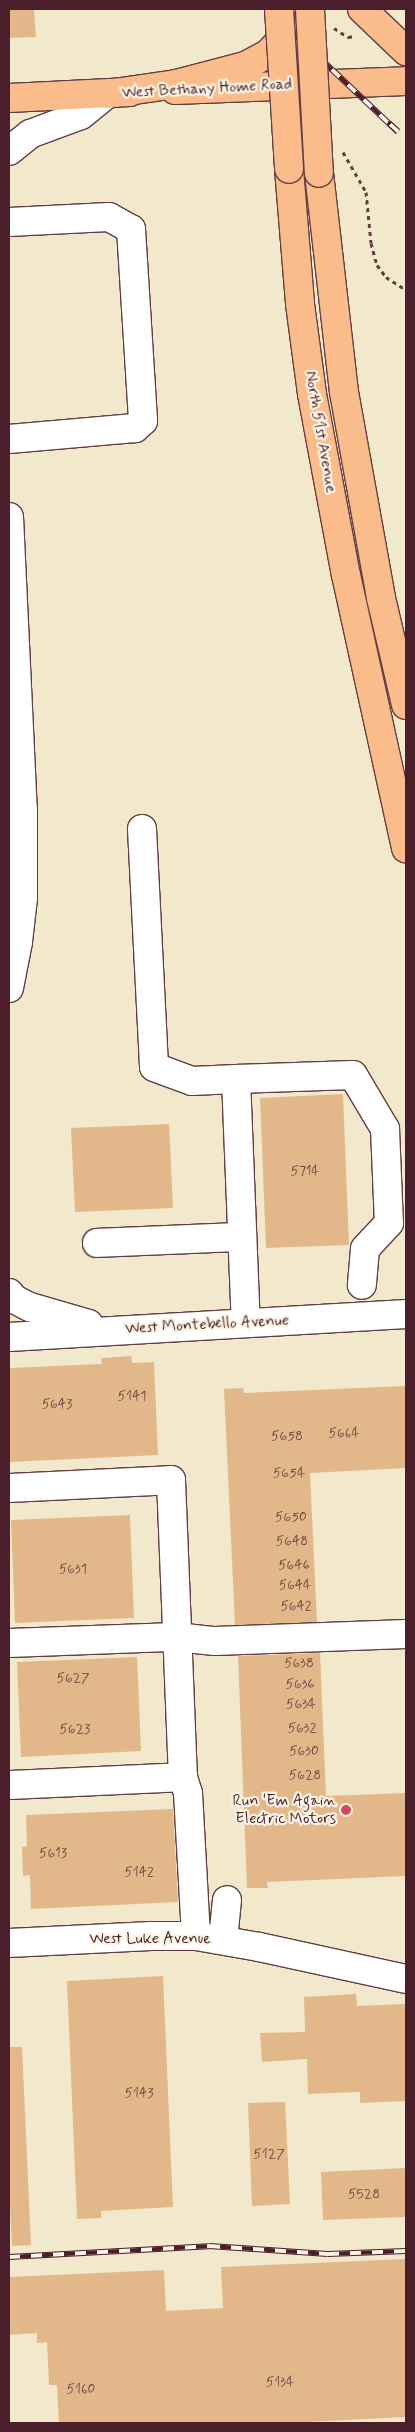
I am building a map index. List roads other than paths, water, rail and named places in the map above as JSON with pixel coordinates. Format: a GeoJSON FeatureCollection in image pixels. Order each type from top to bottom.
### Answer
{"type":"FeatureCollection","features":[{"type":"Feature","properties":{"kind":"main road","name":"North 51st Avenue"},"geometry":{"type":"LineString","coordinates":[[279,9],[300,304],[312,394],[346,575],[406,849]]}},
{"type":"Feature","properties":{"kind":"main road"},"geometry":{"type":"LineString","coordinates":[[107,94],[176,84],[244,66],[268,54],[280,41],[286,9]]}},
{"type":"Feature","properties":{"kind":"main road","name":"North 51st Avenue"},"geometry":{"type":"LineString","coordinates":[[310,9],[319,173],[344,392],[381,598],[406,705]]}},
{"type":"Feature","properties":{"kind":"main road"},"geometry":{"type":"LineString","coordinates":[[368,23],[406,33]]}},
{"type":"Feature","properties":{"kind":"main road"},"geometry":{"type":"LineString","coordinates":[[368,23],[406,51]]}},
{"type":"Feature","properties":{"kind":"main road","name":"West Bethany Home Road"},"geometry":{"type":"LineString","coordinates":[[9,98],[402,77]]}},
{"type":"Feature","properties":{"kind":"street"},"geometry":{"type":"LineString","coordinates":[[9,151],[30,134],[81,115],[107,94]]}},
{"type":"Feature","properties":{"kind":"street"},"geometry":{"type":"LineString","coordinates":[[9,222],[109,217],[132,229],[143,421],[135,428],[9,439]]}},
{"type":"Feature","properties":{"kind":"street"},"geometry":{"type":"LineString","coordinates":[[9,517],[23,810],[23,898],[18,942],[9,988]]}},
{"type":"Feature","properties":{"kind":"street"},"geometry":{"type":"LineString","coordinates":[[142,829],[154,1067],[192,1081],[353,1075],[385,1129],[390,1223],[365,1249],[362,1285]]}},
{"type":"Feature","properties":{"kind":"street"},"geometry":{"type":"LineString","coordinates":[[236,1079],[246,1323]]}},
{"type":"Feature","properties":{"kind":"street"},"geometry":{"type":"LineString","coordinates":[[97,1243],[242,1237]]}},
{"type":"Feature","properties":{"kind":"street"},"geometry":{"type":"LineString","coordinates":[[9,1293],[14,1299],[30,1307],[57,1316],[114,1330]]}},
{"type":"Feature","properties":{"kind":"street","name":"West Montebello Avenue"},"geometry":{"type":"LineString","coordinates":[[9,1337],[406,1314]]}},
{"type":"Feature","properties":{"kind":"street"},"geometry":{"type":"LineString","coordinates":[[9,1488],[170,1480],[183,1777],[188,1793],[210,1938]]}},
{"type":"Feature","properties":{"kind":"street"},"geometry":{"type":"LineString","coordinates":[[9,1643],[176,1637],[215,1641],[406,1634]]}},
{"type":"Feature","properties":{"kind":"street"},"geometry":{"type":"LineString","coordinates":[[9,1785],[183,1777]]}},
{"type":"Feature","properties":{"kind":"street"},"geometry":{"type":"LineString","coordinates":[[210,1938],[227,1900]]}},
{"type":"Feature","properties":{"kind":"street","name":"West Luke Avenue"},"geometry":{"type":"LineString","coordinates":[[9,1943],[151,1936],[210,1938],[406,1979]]}},
{"type":"Feature","properties":{"kind":"railway"},"geometry":{"type":"LineString","coordinates":[[268,9],[398,132],[389,124]]}},
{"type":"Feature","properties":{"kind":"railway"},"geometry":{"type":"LineString","coordinates":[[9,2257],[209,2246],[328,2254],[406,2251]]}},
{"type":"Feature","properties":{"kind":"place","name":"Run 'Em Again Electric Motors"},"geometry":{"type":"Point","coordinates":[346,1810]}}]}
